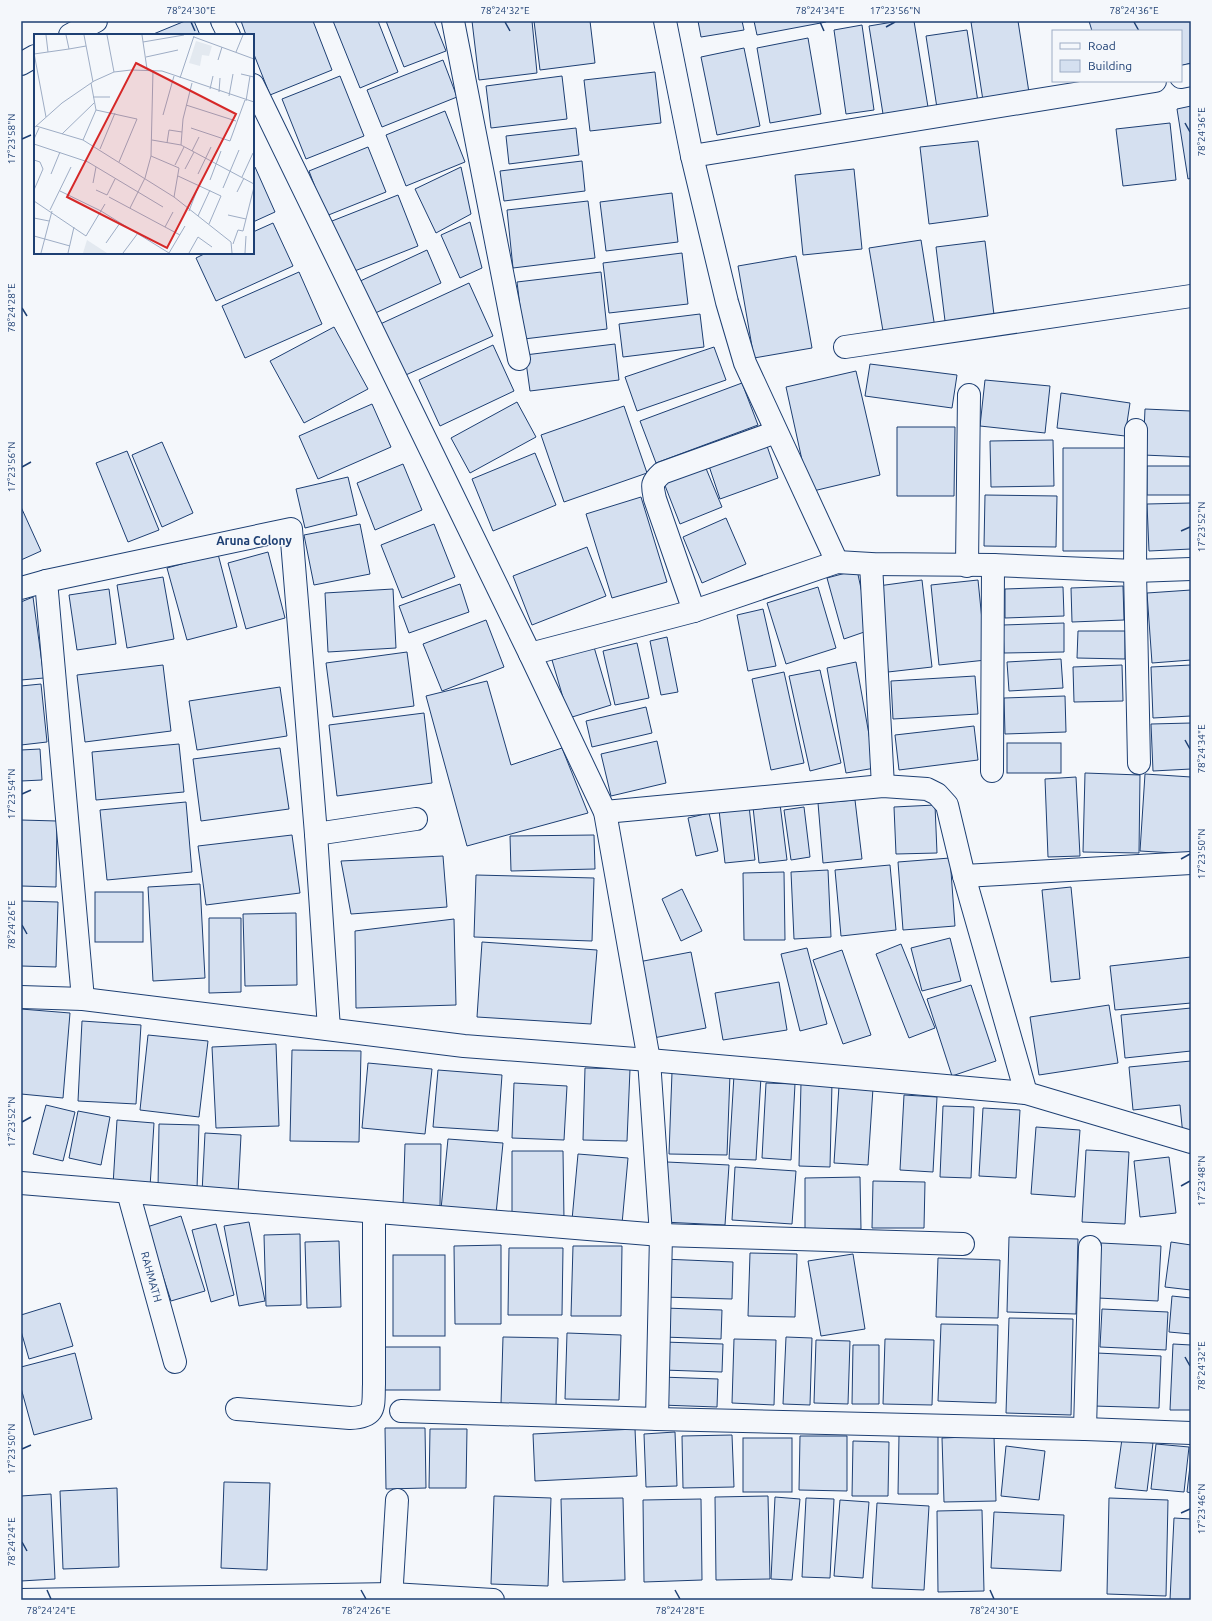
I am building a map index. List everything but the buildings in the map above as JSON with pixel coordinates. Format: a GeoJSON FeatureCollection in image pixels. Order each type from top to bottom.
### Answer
{"type":"FeatureCollection","features":[{"type":"Feature","properties":{"kind":"street"},"geometry":{"type":"LineString","coordinates":[[72,34],[96,21]]}},
{"type":"Feature","properties":{"kind":"street"},"geometry":{"type":"LineString","coordinates":[[222,21],[228,34]]}},
{"type":"Feature","properties":{"kind":"street"},"geometry":{"type":"LineString","coordinates":[[453,21],[519,359]]}},
{"type":"Feature","properties":{"kind":"street"},"geometry":{"type":"LineString","coordinates":[[665,21],[692,156],[726,302],[745,364],[837,562]]}},
{"type":"Feature","properties":{"kind":"street"},"geometry":{"type":"LineString","coordinates":[[21,64],[34,57]]}},
{"type":"Feature","properties":{"kind":"street"},"geometry":{"type":"LineString","coordinates":[[692,156],[1148,82]]}},
{"type":"Feature","properties":{"kind":"street"},"geometry":{"type":"LineString","coordinates":[[254,87],[530,654],[605,812],[649,1060],[661,1235],[657,1419]]}},
{"type":"Feature","properties":{"kind":"street"},"geometry":{"type":"LineString","coordinates":[[845,347],[1191,296]]}},
{"type":"Feature","properties":{"kind":"street"},"geometry":{"type":"LineString","coordinates":[[967,566],[969,395]]}},
{"type":"Feature","properties":{"kind":"street"},"geometry":{"type":"LineString","coordinates":[[1136,430],[1135,571],[1139,763]]}},
{"type":"Feature","properties":{"kind":"street"},"geometry":{"type":"LineString","coordinates":[[694,611],[652,487],[654,481],[662,473],[776,432]]}},
{"type":"Feature","properties":{"kind":"street"},"geometry":{"type":"LineString","coordinates":[[21,588],[46,581],[291,529],[316,834],[329,1029]]}},
{"type":"Feature","properties":{"kind":"street"},"geometry":{"type":"LineString","coordinates":[[530,654],[694,611],[837,562],[967,566],[993,565],[1135,571],[1191,569]]}},
{"type":"Feature","properties":{"kind":"street"},"geometry":{"type":"LineString","coordinates":[[870,564],[883,786]]}},
{"type":"Feature","properties":{"kind":"street"},"geometry":{"type":"LineString","coordinates":[[992,771],[993,565]]}},
{"type":"Feature","properties":{"kind":"street"},"geometry":{"type":"LineString","coordinates":[[46,581],[83,999]]}},
{"type":"Feature","properties":{"kind":"street"},"geometry":{"type":"LineString","coordinates":[[605,812],[883,786],[926,789],[937,794],[947,805],[964,876],[1026,1093]]}},
{"type":"Feature","properties":{"kind":"street"},"geometry":{"type":"LineString","coordinates":[[316,834],[416,819]]}},
{"type":"Feature","properties":{"kind":"street"},"geometry":{"type":"LineString","coordinates":[[964,876],[1191,863]]}},
{"type":"Feature","properties":{"kind":"street"},"geometry":{"type":"LineString","coordinates":[[21,997],[83,999],[464,1046],[649,1060],[1026,1093],[1191,1142]]}},
{"type":"Feature","properties":{"kind":"street"},"geometry":{"type":"LineString","coordinates":[[21,1183],[374,1213],[661,1235],[963,1244]]}},
{"type":"Feature","properties":{"kind":"street","name":"RAHMATH"},"geometry":{"type":"LineString","coordinates":[[128,1192],[175,1362]]}},
{"type":"Feature","properties":{"kind":"street"},"geometry":{"type":"LineString","coordinates":[[237,1409],[350,1418],[362,1417],[374,1407],[374,1213]]}},
{"type":"Feature","properties":{"kind":"street"},"geometry":{"type":"LineString","coordinates":[[1085,1429],[1090,1248]]}},
{"type":"Feature","properties":{"kind":"street"},"geometry":{"type":"LineString","coordinates":[[401,1411],[1191,1433]]}},
{"type":"Feature","properties":{"kind":"street"},"geometry":{"type":"LineString","coordinates":[[392,1597],[398,1500]]}},
{"type":"Feature","properties":{"kind":"street"},"geometry":{"type":"LineString","coordinates":[[21,1600],[392,1597],[493,1600]]}},
{"type":"Feature","properties":{"kind":"district","name":"Aruna Colony"},"geometry":{"type":"Point","coordinates":[254,541]}}]}
